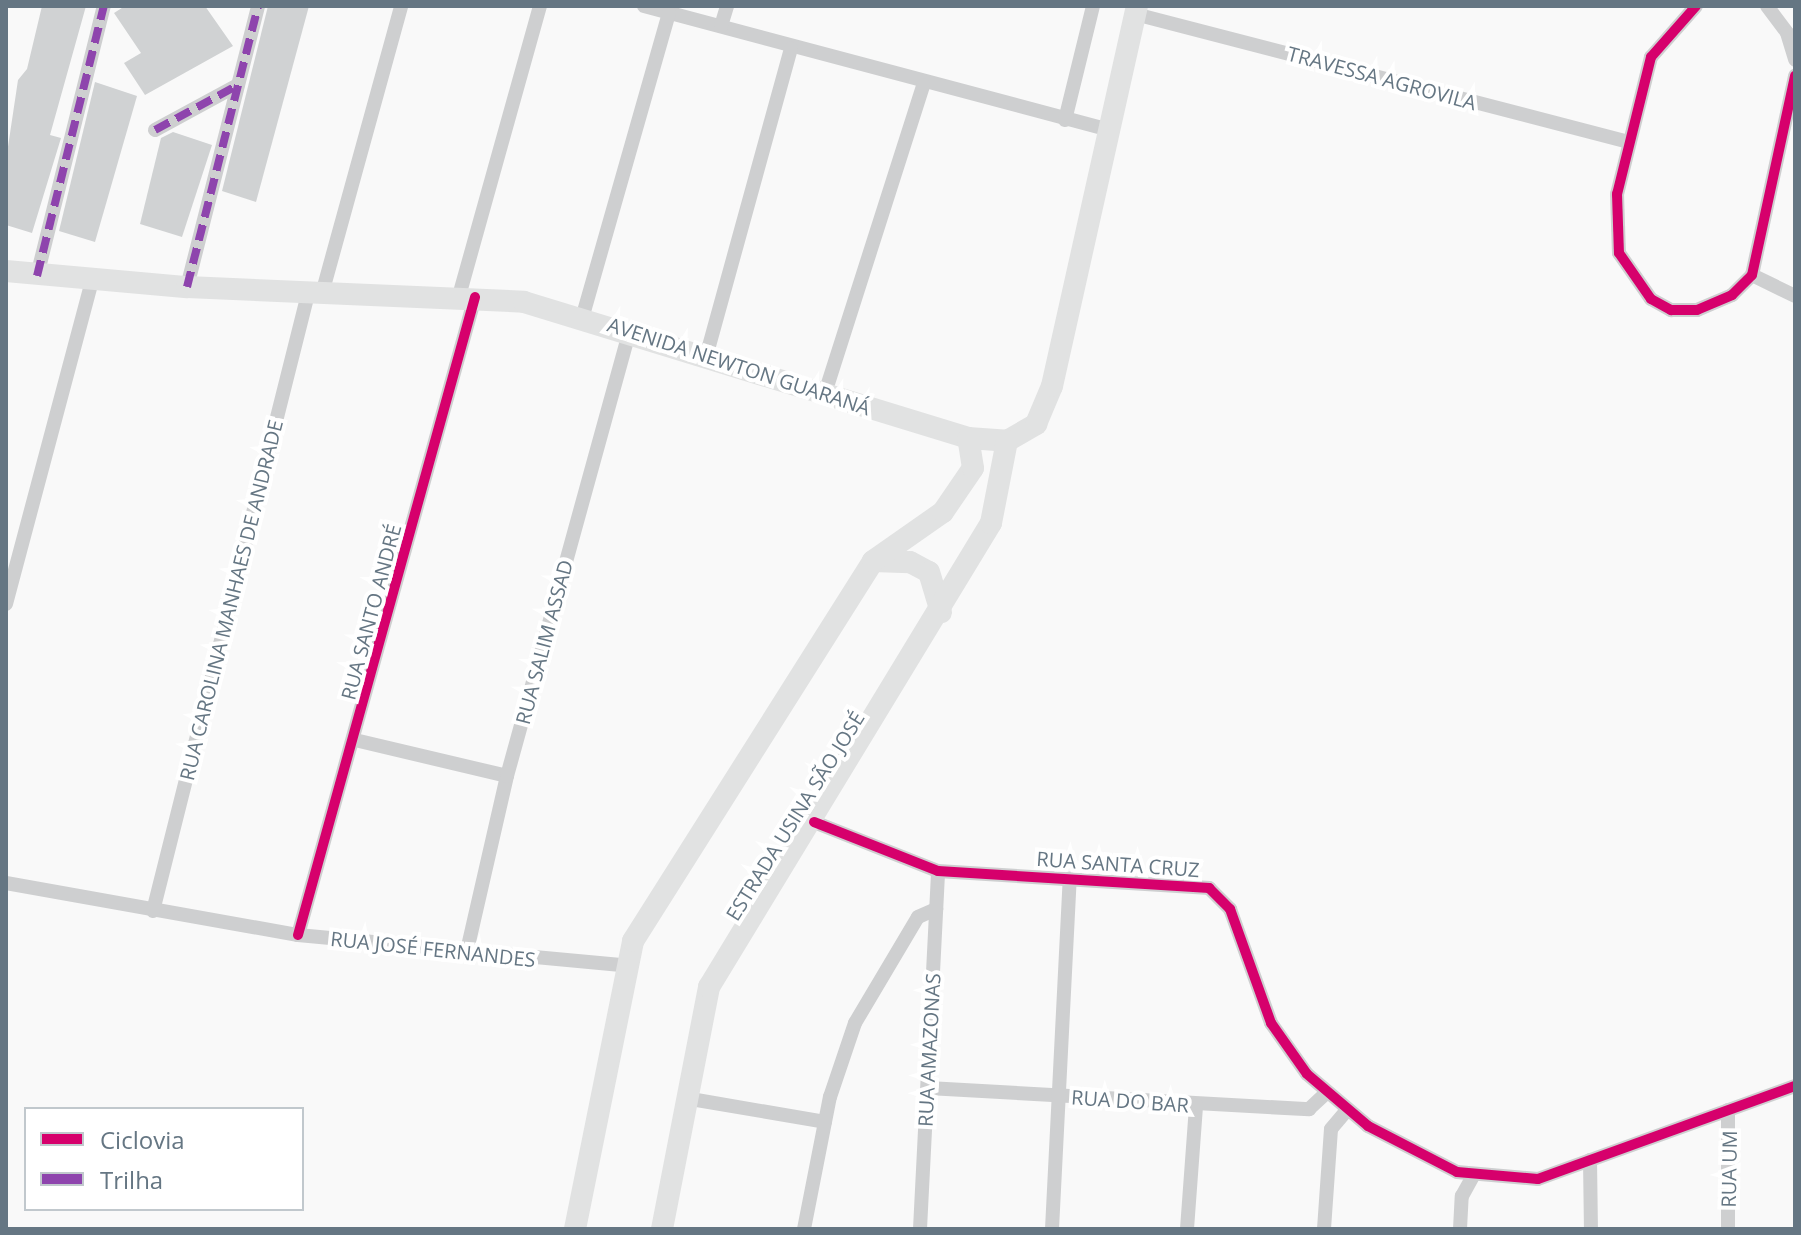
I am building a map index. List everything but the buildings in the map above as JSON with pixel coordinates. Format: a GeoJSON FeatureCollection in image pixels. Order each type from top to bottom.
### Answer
{"type":"FeatureCollection","features":[{"type":"Feature","properties":{"kind":"main road"},"geometry":{"type":"LineString","coordinates":[[1007,441],[1036,424],[1045,408],[1105,129],[1136,10]]}},
{"type":"Feature","properties":{"kind":"main road","name":"AVENIDA NEWTON GUARANÁ"},"geometry":{"type":"LineString","coordinates":[[6,271],[187,287],[467,297],[583,315],[706,357],[968,438],[1007,441]]}},
{"type":"Feature","properties":{"kind":"main road"},"geometry":{"type":"LineString","coordinates":[[575,1229],[624,965],[633,941],[873,561],[943,512],[973,468],[968,438]]}},
{"type":"Feature","properties":{"kind":"main road","name":"ESTRADA USINA SÃO JOSÉ"},"geometry":{"type":"LineString","coordinates":[[662,1229],[709,987],[814,822],[991,523],[1007,441]]}},
{"type":"Feature","properties":{"kind":"main road"},"geometry":{"type":"LineString","coordinates":[[873,561],[910,562],[929,572],[941,612]]}},
{"type":"Feature","properties":{"kind":"street"},"geometry":{"type":"LineString","coordinates":[[37,276],[104,6]]}},
{"type":"Feature","properties":{"kind":"street"},"geometry":{"type":"LineString","coordinates":[[187,287],[258,6]]}},
{"type":"Feature","properties":{"kind":"street","name":"RUA CAROLINA MANHAES DE ANDRADE"},"geometry":{"type":"LineString","coordinates":[[153,911],[316,290],[401,6]]}},
{"type":"Feature","properties":{"kind":"street","name":"RUA SANTO ANDRÉ"},"geometry":{"type":"LineString","coordinates":[[298,935],[355,740],[540,6]]}},
{"type":"Feature","properties":{"kind":"street"},"geometry":{"type":"LineString","coordinates":[[644,6],[923,85],[1105,129]]}},
{"type":"Feature","properties":{"kind":"street"},"geometry":{"type":"LineString","coordinates":[[721,26],[727,6]]}},
{"type":"Feature","properties":{"kind":"street"},"geometry":{"type":"LineString","coordinates":[[1065,120],[1093,6]]}},
{"type":"Feature","properties":{"kind":"street"},"geometry":{"type":"LineString","coordinates":[[1696,6],[1651,57],[1629,142],[1615,238],[1631,279],[1671,310],[1697,310],[1732,295],[1752,275],[1795,76]]}},
{"type":"Feature","properties":{"kind":"street"},"geometry":{"type":"LineString","coordinates":[[1767,6],[1787,33],[1795,60]]}},
{"type":"Feature","properties":{"kind":"street","name":"TRAVESSA AGROVILA"},"geometry":{"type":"LineString","coordinates":[[1136,10],[1629,142]]}},
{"type":"Feature","properties":{"kind":"street"},"geometry":{"type":"LineString","coordinates":[[583,315],[669,13]]}},
{"type":"Feature","properties":{"kind":"street"},"geometry":{"type":"LineString","coordinates":[[706,357],[791,48]]}},
{"type":"Feature","properties":{"kind":"street"},"geometry":{"type":"LineString","coordinates":[[155,130],[238,85]]}},
{"type":"Feature","properties":{"kind":"street"},"geometry":{"type":"LineString","coordinates":[[825,393],[923,85]]}},
{"type":"Feature","properties":{"kind":"street"},"geometry":{"type":"LineString","coordinates":[[1752,275],[1795,296]]}},
{"type":"Feature","properties":{"kind":"street"},"geometry":{"type":"LineString","coordinates":[[6,604],[92,281]]}},
{"type":"Feature","properties":{"kind":"street","name":"RUA SALIM ASSAD"},"geometry":{"type":"LineString","coordinates":[[466,955],[507,776],[629,332]]}},
{"type":"Feature","properties":{"kind":"street"},"geometry":{"type":"LineString","coordinates":[[355,740],[507,776]]}},
{"type":"Feature","properties":{"kind":"street","name":"RUA SANTA CRUZ"},"geometry":{"type":"LineString","coordinates":[[814,822],[938,871],[1191,883],[1217,893],[1234,918],[1271,1023],[1326,1093],[1346,1111],[1442,1166],[1473,1176],[1538,1179],[1795,1086]]}},
{"type":"Feature","properties":{"kind":"street","name":"RUA AMAZONAS"},"geometry":{"type":"LineString","coordinates":[[920,1229],[938,871]]}},
{"type":"Feature","properties":{"kind":"street"},"geometry":{"type":"LineString","coordinates":[[1052,1229],[1070,878]]}},
{"type":"Feature","properties":{"kind":"street","name":"RUA JOSÉ FERNANDES"},"geometry":{"type":"LineString","coordinates":[[6,883],[298,935],[466,955],[624,965]]}},
{"type":"Feature","properties":{"kind":"street"},"geometry":{"type":"LineString","coordinates":[[804,1229],[825,1122],[866,1000],[918,917],[936,909]]}},
{"type":"Feature","properties":{"kind":"street","name":"RUA DO BAR"},"geometry":{"type":"LineString","coordinates":[[928,1088],[1309,1109],[1326,1093]]}},
{"type":"Feature","properties":{"kind":"street"},"geometry":{"type":"LineString","coordinates":[[685,1098],[825,1122]]}},
{"type":"Feature","properties":{"kind":"street"},"geometry":{"type":"LineString","coordinates":[[1187,1229],[1196,1105]]}},
{"type":"Feature","properties":{"kind":"street","name":"RUA UM"},"geometry":{"type":"LineString","coordinates":[[1728,1110],[1728,1229]]}},
{"type":"Feature","properties":{"kind":"street"},"geometry":{"type":"LineString","coordinates":[[1324,1229],[1331,1129],[1346,1111]]}},
{"type":"Feature","properties":{"kind":"street"},"geometry":{"type":"LineString","coordinates":[[1590,1160],[1591,1229]]}},
{"type":"Feature","properties":{"kind":"street"},"geometry":{"type":"LineString","coordinates":[[1460,1229],[1462,1196],[1473,1176]]}},
{"type":"Feature","properties":{"kind":"marked path"},"geometry":{"type":"LineString","coordinates":[[37,276],[104,6]]}},
{"type":"Feature","properties":{"kind":"marked path"},"geometry":{"type":"LineString","coordinates":[[187,287],[258,6]]}},
{"type":"Feature","properties":{"kind":"marked path"},"geometry":{"type":"LineString","coordinates":[[155,130],[238,85]]}},
{"type":"Feature","properties":{"kind":"cycle path"},"geometry":{"type":"LineString","coordinates":[[1696,6],[1651,57],[1617,194],[1619,253],[1651,299],[1671,310],[1697,310],[1732,295],[1752,275],[1795,76]]}},
{"type":"Feature","properties":{"kind":"cycle path"},"geometry":{"type":"LineString","coordinates":[[298,935],[475,297]]}},
{"type":"Feature","properties":{"kind":"cycle path"},"geometry":{"type":"LineString","coordinates":[[814,822],[938,871],[1209,888],[1230,909],[1271,1023],[1307,1074],[1368,1126],[1457,1172],[1538,1179],[1795,1086]]}}]}
